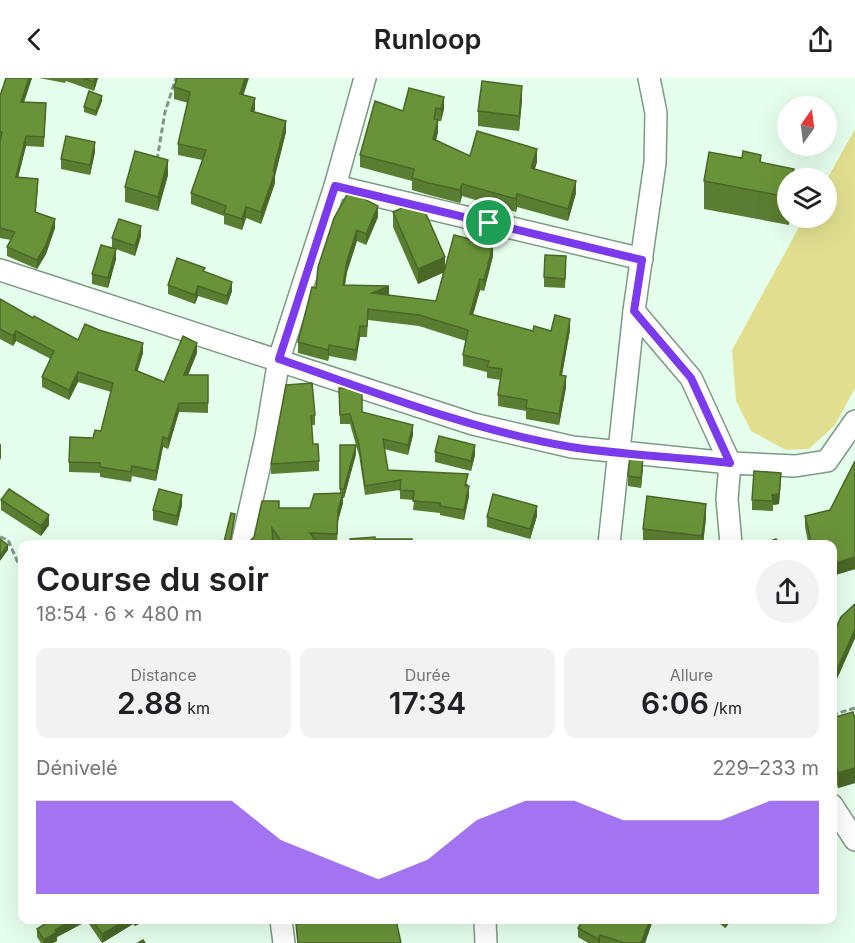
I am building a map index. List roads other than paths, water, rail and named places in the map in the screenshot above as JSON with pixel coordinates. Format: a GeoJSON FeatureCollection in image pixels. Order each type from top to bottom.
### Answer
{"type":"FeatureCollection","features":[{"type":"Feature","properties":{"kind":"street"},"geometry":{"type":"LineString","coordinates":[[243,540],[266,437],[279,359],[335,186],[365,78]]}},
{"type":"Feature","properties":{"kind":"street"},"geometry":{"type":"LineString","coordinates":[[609,540],[634,311],[655,163],[656,113],[649,78]]}},
{"type":"Feature","properties":{"kind":"street"},"geometry":{"type":"LineString","coordinates":[[335,186],[642,260]]}},
{"type":"Feature","properties":{"kind":"street"},"geometry":{"type":"LineString","coordinates":[[0,270],[279,359],[436,413],[572,447],[730,463],[795,466],[827,461],[855,421]]}},
{"type":"Feature","properties":{"kind":"street"},"geometry":{"type":"LineString","coordinates":[[634,311],[691,378],[730,463],[727,499],[731,540]]}},
{"type":"Feature","properties":{"kind":"street"},"geometry":{"type":"LineString","coordinates":[[837,813],[855,840]]}},
{"type":"Feature","properties":{"kind":"street"},"geometry":{"type":"LineString","coordinates":[[282,924],[284,943]]}},
{"type":"Feature","properties":{"kind":"street"},"geometry":{"type":"LineString","coordinates":[[485,924],[486,943]]}}]}
